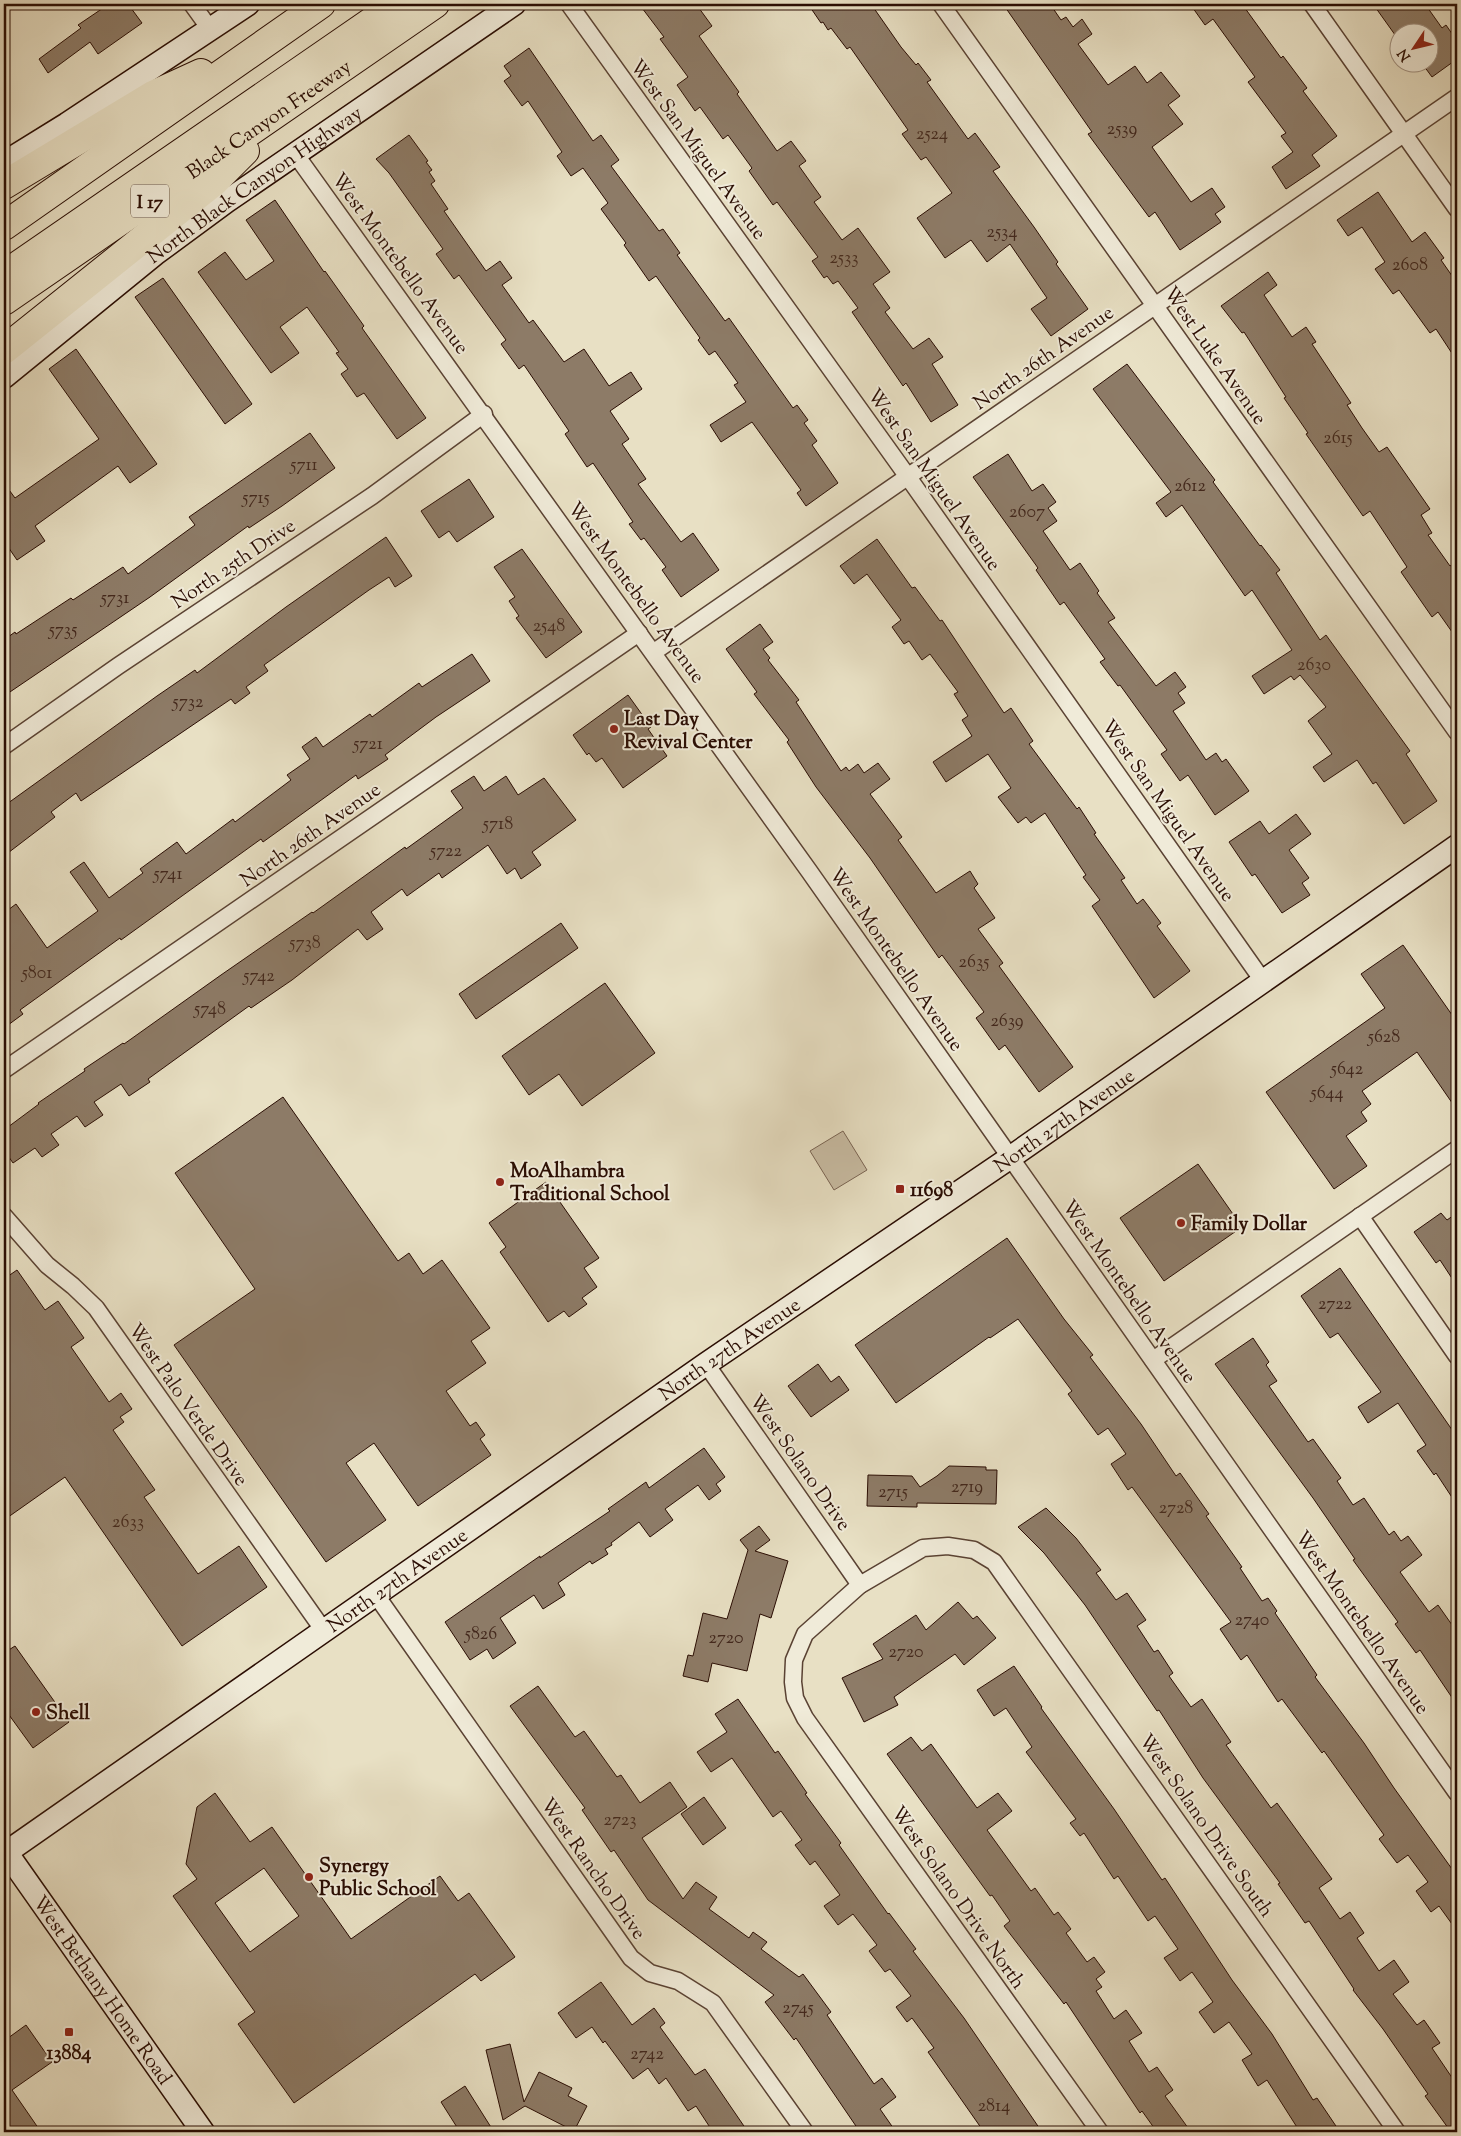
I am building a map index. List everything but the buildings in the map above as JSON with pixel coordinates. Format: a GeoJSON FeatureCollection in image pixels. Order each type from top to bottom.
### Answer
{"type":"FeatureCollection","features":[{"type":"Feature","properties":{"kind":"highway"},"geometry":{"type":"LineString","coordinates":[[4,226],[321,4]]}},
{"type":"Feature","properties":{"kind":"highway"},"geometry":{"type":"LineString","coordinates":[[4,252],[364,4]]}},
{"type":"Feature","properties":{"kind":"highway"},"geometry":{"type":"LineString","coordinates":[[4,275],[397,4]]}},
{"type":"Feature","properties":{"kind":"highway","name":"Black Canyon Freeway"},"geometry":{"type":"LineString","coordinates":[[4,301],[435,4]]}},
{"type":"Feature","properties":{"kind":"highway"},"geometry":{"type":"LineString","coordinates":[[4,185],[153,94],[260,47]]}},
{"type":"Feature","properties":{"kind":"highway"},"geometry":{"type":"LineString","coordinates":[[4,350],[214,182],[295,100]]}},
{"type":"Feature","properties":{"kind":"main road"},"geometry":{"type":"LineString","coordinates":[[4,163],[248,4]]}},
{"type":"Feature","properties":{"kind":"main road","name":"North Black Canyon Highway"},"geometry":{"type":"LineString","coordinates":[[4,378],[155,254],[227,200],[296,155],[514,4]]}},
{"type":"Feature","properties":{"kind":"main road","name":"North 27th Avenue"},"geometry":{"type":"LineString","coordinates":[[5,1852],[706,1364],[1011,1157],[1457,846]]}},
{"type":"Feature","properties":{"kind":"main road","name":"West Bethany Home Road"},"geometry":{"type":"LineString","coordinates":[[5,1852],[203,2132]]}},
{"type":"Feature","properties":{"kind":"street"},"geometry":{"type":"LineString","coordinates":[[192,4],[210,29]]}},
{"type":"Feature","properties":{"kind":"street","name":"West San Miguel Avenue"},"geometry":{"type":"LineString","coordinates":[[569,4],[908,477],[1263,981]]}},
{"type":"Feature","properties":{"kind":"street","name":"West Luke Avenue"},"geometry":{"type":"LineString","coordinates":[[940,4],[1457,732]]}},
{"type":"Feature","properties":{"kind":"street"},"geometry":{"type":"LineString","coordinates":[[1312,4],[1457,209]]}},
{"type":"Feature","properties":{"kind":"street","name":"North 26th Avenue"},"geometry":{"type":"LineString","coordinates":[[654,652],[1457,97]]}},
{"type":"Feature","properties":{"kind":"street","name":"West Montebello Avenue"},"geometry":{"type":"LineString","coordinates":[[296,155],[654,652],[1457,1793]]}},
{"type":"Feature","properties":{"kind":"street","name":"North 25th Drive"},"geometry":{"type":"LineString","coordinates":[[4,746],[118,666],[372,496],[484,414]]}},
{"type":"Feature","properties":{"kind":"street","name":"North 26th Avenue"},"geometry":{"type":"LineString","coordinates":[[4,1070],[640,633]]}},
{"type":"Feature","properties":{"kind":"street"},"geometry":{"type":"LineString","coordinates":[[1153,1360],[1457,1148]]}},
{"type":"Feature","properties":{"kind":"street","name":"West Palo Verde Drive"},"geometry":{"type":"LineString","coordinates":[[4,1216],[47,1266],[74,1286],[96,1308],[324,1631]]}},
{"type":"Feature","properties":{"kind":"street"},"geometry":{"type":"LineString","coordinates":[[1360,1216],[1457,1356]]}},
{"type":"Feature","properties":{"kind":"street","name":"West Solano Drive"},"geometry":{"type":"LineString","coordinates":[[706,1364],[860,1585]]}},
{"type":"Feature","properties":{"kind":"street","name":"West Solano Drive North"},"geometry":{"type":"LineString","coordinates":[[974,1550],[948,1546],[923,1548],[860,1585],[805,1634],[794,1660],[793,1682],[795,1698],[805,1718],[1100,2132]]}},
{"type":"Feature","properties":{"kind":"street","name":"West Solano Drive South"},"geometry":{"type":"LineString","coordinates":[[974,1550],[994,1562],[1007,1579],[1397,2132]]}},
{"type":"Feature","properties":{"kind":"street","name":"West Rancho Drive"},"geometry":{"type":"LineString","coordinates":[[376,1595],[632,1958],[650,1973],[678,1981],[713,2003],[805,2132]]}},
{"type":"Feature","properties":{"kind":"shaded area"},"geometry":{"type":"Polygon","coordinates":[[[843,1131],[867,1170],[834,1190],[810,1151],[843,1131]]]}},
{"type":"Feature","properties":{"kind":"place","name":"Last Day Revival Center"},"geometry":{"type":"Point","coordinates":[614,729]}},
{"type":"Feature","properties":{"kind":"place","name":"MoAlhambra Traditional School"},"geometry":{"type":"Point","coordinates":[500,1182]}},
{"type":"Feature","properties":{"kind":"place","name":"11698"},"geometry":{"type":"Point","coordinates":[900,1189]}},
{"type":"Feature","properties":{"kind":"place","name":"Family Dollar"},"geometry":{"type":"Point","coordinates":[1181,1223]}},
{"type":"Feature","properties":{"kind":"place","name":"Shell"},"geometry":{"type":"Point","coordinates":[36,1712]}},
{"type":"Feature","properties":{"kind":"place","name":"Synergy Public School"},"geometry":{"type":"Point","coordinates":[309,1877]}},
{"type":"Feature","properties":{"kind":"place","name":"13884"},"geometry":{"type":"Point","coordinates":[69,2032]}}]}
